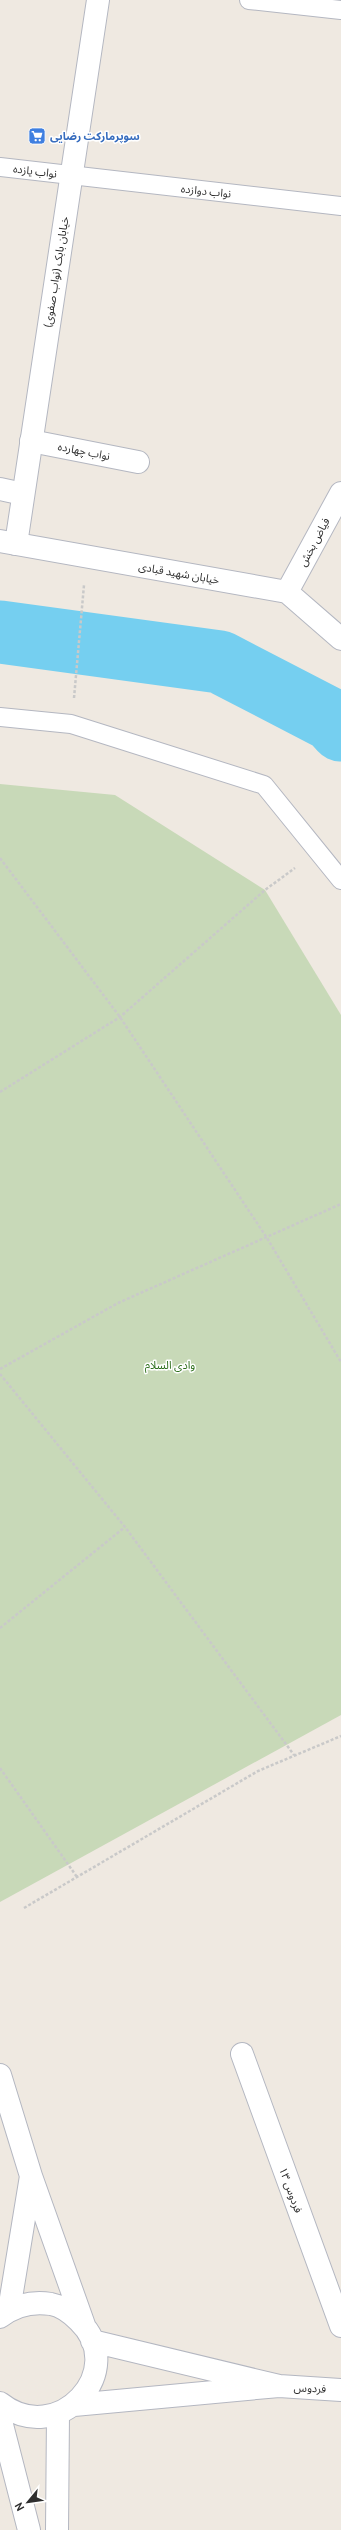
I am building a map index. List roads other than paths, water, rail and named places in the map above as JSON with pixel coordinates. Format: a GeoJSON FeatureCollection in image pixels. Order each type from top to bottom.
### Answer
{"type":"FeatureCollection","features":[{"type":"Feature","properties":{"kind":"street","name":"خیابان بابک (نواب صفوی)"},"geometry":{"type":"LineString","coordinates":[[8,542],[23,494],[98,0]]}},
{"type":"Feature","properties":{"kind":"street","name":"نواب چهارده"},"geometry":{"type":"LineString","coordinates":[[31,440],[138,462]]}},
{"type":"Feature","properties":{"kind":"street"},"geometry":{"type":"LineString","coordinates":[[0,489],[23,494]]}},
{"type":"Feature","properties":{"kind":"street","name":"فیاض بخش"},"geometry":{"type":"LineString","coordinates":[[287,592],[341,493]]}},
{"type":"Feature","properties":{"kind":"street","name":"خیابان شهید قبادی"},"geometry":{"type":"LineString","coordinates":[[8,542],[287,592]]}},
{"type":"Feature","properties":{"kind":"street"},"geometry":{"type":"LineString","coordinates":[[287,592],[341,639]]}},
{"type":"Feature","properties":{"kind":"street","name":"فردوس ۱۳"},"geometry":{"type":"LineString","coordinates":[[242,2054],[341,2326]]}},
{"type":"Feature","properties":{"kind":"street"},"geometry":{"type":"LineString","coordinates":[[0,2075],[31,2176],[96,2358],[94,2376],[86,2392],[66,2410],[57,2530]]}},
{"type":"Feature","properties":{"kind":"street"},"geometry":{"type":"LineString","coordinates":[[4,2314],[31,2176]]}},
{"type":"Feature","properties":{"kind":"street"},"geometry":{"type":"LineString","coordinates":[[4,2314],[29,2304],[40,2303],[56,2305],[71,2313],[88,2333],[279,2386]]}},
{"type":"Feature","properties":{"kind":"street"},"geometry":{"type":"LineString","coordinates":[[0,2402],[8,2409],[25,2416],[42,2418],[66,2410],[279,2386]]}},
{"type":"Feature","properties":{"kind":"street","name":"فردوس"},"geometry":{"type":"LineString","coordinates":[[279,2386],[341,2390]]}},
{"type":"Feature","properties":{"kind":"street"},"geometry":{"type":"LineString","coordinates":[[0,2417],[29,2530]]}},
{"type":"Feature","properties":{"kind":"lane"},"geometry":{"type":"LineString","coordinates":[[249,0],[341,10]]}},
{"type":"Feature","properties":{"kind":"lane","name":"نواب یازده"},"geometry":{"type":"LineString","coordinates":[[0,167],[71,176]]}},
{"type":"Feature","properties":{"kind":"lane","name":"نواب دوازده"},"geometry":{"type":"LineString","coordinates":[[71,176],[341,206]]}},
{"type":"Feature","properties":{"kind":"lane"},"geometry":{"type":"LineString","coordinates":[[0,717],[71,724],[264,785],[341,880]]}},
{"type":"Feature","properties":{"kind":"waterway"},"geometry":{"type":"LineString","coordinates":[[0,632],[220,662],[332,720],[341,730]]}},
{"type":"Feature","properties":{"kind":"place","name":"سوپرمارکت رضایی"},"geometry":{"type":"Point","coordinates":[37,136]}},
{"type":"Feature","properties":{"kind":"park label","name":"وادی السلام"},"geometry":{"type":"Point","coordinates":[170,1365]}}]}
